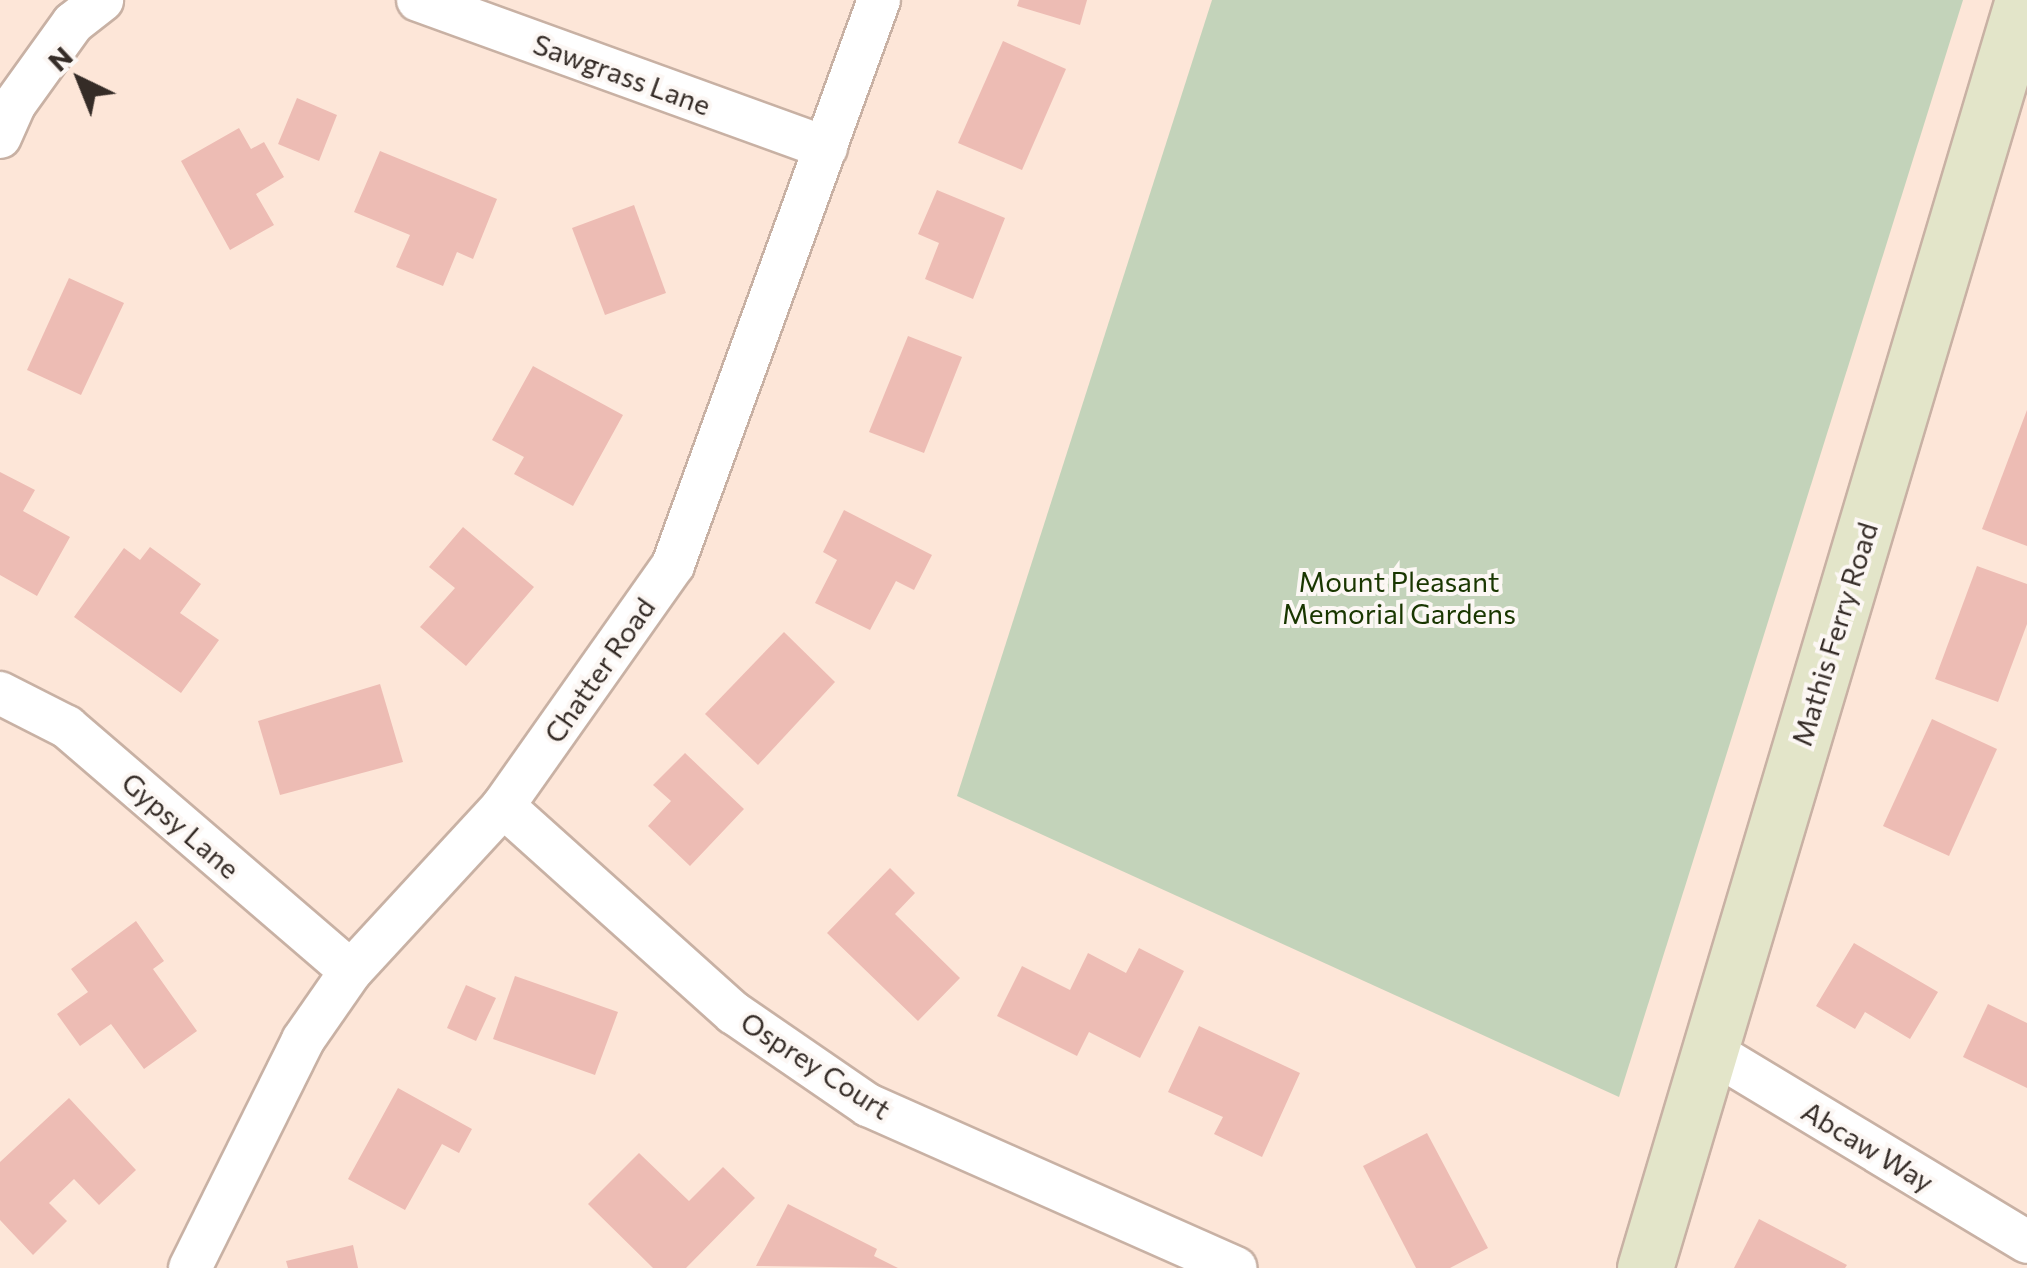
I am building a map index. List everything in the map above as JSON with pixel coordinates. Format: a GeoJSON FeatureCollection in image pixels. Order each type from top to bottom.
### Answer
{"type":"FeatureCollection","features":[{"type":"Feature","properties":{"kind":"main road","name":"Mathis Ferry Road"},"geometry":{"type":"LineString","coordinates":[[1645,1268],[2023,0]]}},
{"type":"Feature","properties":{"kind":"street"},"geometry":{"type":"LineString","coordinates":[[0,137],[14,105],[73,23],[102,0]]}},
{"type":"Feature","properties":{"kind":"street","name":"Sawgrass Lane"},"geometry":{"type":"LineString","coordinates":[[418,0],[826,148]]}},
{"type":"Feature","properties":{"kind":"street","name":"Chatter Road"},"geometry":{"type":"LineString","coordinates":[[190,1268],[303,1040],[351,971],[503,806],[673,565],[879,0]]}},
{"type":"Feature","properties":{"kind":"street","name":"Gypsy Lane"},"geometry":{"type":"LineString","coordinates":[[0,694],[67,727],[351,971]]}},
{"type":"Feature","properties":{"kind":"street","name":"Osprey Court"},"geometry":{"type":"LineString","coordinates":[[503,806],[734,1013],[868,1104],[1236,1268]]}},
{"type":"Feature","properties":{"kind":"street","name":"Abcaw Way"},"geometry":{"type":"LineString","coordinates":[[1709,1050],[2027,1242]]}},
{"type":"Feature","properties":{"kind":"green space","name":"Mount Pleasant Memorial Gardens"},"geometry":{"type":"Polygon","coordinates":[[[1212,0],[1963,0],[1619,1097],[957,796],[1212,0]]]}},
{"type":"Feature","properties":{"kind":"building"},"geometry":{"type":"Polygon","coordinates":[[[1019,0],[1087,0],[1080,25],[1017,6],[1019,0]]]}},
{"type":"Feature","properties":{"kind":"building"},"geometry":{"type":"Polygon","coordinates":[[[1003,41],[1066,69],[1022,170],[958,143],[1003,41]]]}},
{"type":"Feature","properties":{"kind":"building"},"geometry":{"type":"Polygon","coordinates":[[[297,98],[337,115],[319,161],[278,144],[297,98]]]}},
{"type":"Feature","properties":{"kind":"building"},"geometry":{"type":"Polygon","coordinates":[[[239,128],[251,149],[264,142],[284,177],[256,194],[274,225],[230,250],[181,161],[239,128]]]}},
{"type":"Feature","properties":{"kind":"building"},"geometry":{"type":"Polygon","coordinates":[[[380,151],[497,199],[473,259],[457,252],[443,286],[396,267],[410,235],[354,212],[380,151]]]}},
{"type":"Feature","properties":{"kind":"building"},"geometry":{"type":"Polygon","coordinates":[[[937,190],[1005,218],[973,299],[925,279],[939,243],[918,234],[937,190]]]}},
{"type":"Feature","properties":{"kind":"building"},"geometry":{"type":"Polygon","coordinates":[[[634,205],[666,293],[605,315],[572,228],[634,205]]]}},
{"type":"Feature","properties":{"kind":"building"},"geometry":{"type":"Polygon","coordinates":[[[69,278],[124,303],[81,395],[27,370],[69,278]]]}},
{"type":"Feature","properties":{"kind":"building"},"geometry":{"type":"Polygon","coordinates":[[[908,336],[962,357],[924,453],[869,432],[908,336]]]}},
{"type":"Feature","properties":{"kind":"building"},"geometry":{"type":"Polygon","coordinates":[[[533,366],[623,415],[573,506],[514,474],[524,457],[492,440],[533,366]]]}},
{"type":"Feature","properties":{"kind":"building"},"geometry":{"type":"Polygon","coordinates":[[[2027,410],[2027,546],[1982,529],[2027,410]]]}},
{"type":"Feature","properties":{"kind":"building"},"geometry":{"type":"Polygon","coordinates":[[[0,472],[35,490],[23,511],[70,537],[37,596],[0,575],[0,472]]]}},
{"type":"Feature","properties":{"kind":"building"},"geometry":{"type":"Polygon","coordinates":[[[844,510],[932,555],[914,590],[896,581],[870,630],[815,603],[837,560],[823,552],[844,510]]]}},
{"type":"Feature","properties":{"kind":"building"},"geometry":{"type":"Polygon","coordinates":[[[463,527],[534,587],[466,666],[420,627],[455,588],[429,567],[463,527]]]}},
{"type":"Feature","properties":{"kind":"building"},"geometry":{"type":"Polygon","coordinates":[[[150,547],[201,584],[180,613],[219,640],[181,693],[74,617],[124,548],[140,560],[150,547]]]}},
{"type":"Feature","properties":{"kind":"building"},"geometry":{"type":"Polygon","coordinates":[[[1977,566],[2027,584],[2027,624],[1998,702],[1935,679],[1977,566]]]}},
{"type":"Feature","properties":{"kind":"building"},"geometry":{"type":"Polygon","coordinates":[[[784,632],[835,682],[758,765],[705,714],[784,632]]]}},
{"type":"Feature","properties":{"kind":"building"},"geometry":{"type":"Polygon","coordinates":[[[380,684],[403,762],[280,795],[258,721],[380,684]]]}},
{"type":"Feature","properties":{"kind":"building"},"geometry":{"type":"Polygon","coordinates":[[[1932,719],[1997,749],[1949,856],[1883,826],[1932,719]]]}},
{"type":"Feature","properties":{"kind":"building"},"geometry":{"type":"Polygon","coordinates":[[[685,753],[744,809],[690,866],[648,826],[671,801],[653,785],[685,753]]]}},
{"type":"Feature","properties":{"kind":"building"},"geometry":{"type":"Polygon","coordinates":[[[890,868],[915,893],[895,914],[960,978],[918,1021],[827,933],[890,868]]]}},
{"type":"Feature","properties":{"kind":"building"},"geometry":{"type":"Polygon","coordinates":[[[136,921],[164,961],[153,969],[197,1031],[144,1069],[111,1024],[80,1046],[57,1014],[88,992],[71,969],[136,921]]]}},
{"type":"Feature","properties":{"kind":"building"},"geometry":{"type":"Polygon","coordinates":[[[1854,943],[1938,992],[1910,1039],[1865,1012],[1855,1029],[1816,1006],[1854,943]]]}},
{"type":"Feature","properties":{"kind":"building"},"geometry":{"type":"Polygon","coordinates":[[[1139,948],[1184,971],[1140,1058],[1089,1032],[1077,1056],[997,1016],[1022,966],[1070,990],[1088,953],[1126,973],[1139,948]]]}},
{"type":"Feature","properties":{"kind":"building"},"geometry":{"type":"Polygon","coordinates":[[[515,976],[618,1012],[595,1075],[493,1039],[515,976]]]}},
{"type":"Feature","properties":{"kind":"building"},"geometry":{"type":"Polygon","coordinates":[[[466,985],[496,998],[476,1041],[447,1028],[466,985]]]}},
{"type":"Feature","properties":{"kind":"building"},"geometry":{"type":"Polygon","coordinates":[[[1988,1004],[2027,1023],[2027,1088],[1963,1057],[1988,1004]]]}},
{"type":"Feature","properties":{"kind":"building"},"geometry":{"type":"Polygon","coordinates":[[[1199,1026],[1300,1073],[1262,1157],[1214,1134],[1223,1117],[1168,1092],[1199,1026]]]}},
{"type":"Feature","properties":{"kind":"building"},"geometry":{"type":"Polygon","coordinates":[[[398,1088],[472,1129],[459,1153],[442,1144],[405,1210],[348,1179],[398,1088]]]}},
{"type":"Feature","properties":{"kind":"building"},"geometry":{"type":"Polygon","coordinates":[[[69,1098],[136,1170],[99,1205],[74,1179],[49,1203],[67,1221],[33,1255],[0,1220],[0,1162],[69,1098]]]}},
{"type":"Feature","properties":{"kind":"building"},"geometry":{"type":"Polygon","coordinates":[[[1427,1133],[1488,1248],[1450,1268],[1416,1268],[1363,1166],[1427,1133]]]}},
{"type":"Feature","properties":{"kind":"building"},"geometry":{"type":"Polygon","coordinates":[[[639,1153],[689,1201],[723,1167],[755,1198],[686,1268],[653,1268],[588,1204],[639,1153]]]}},
{"type":"Feature","properties":{"kind":"building"},"geometry":{"type":"Polygon","coordinates":[[[788,1204],[877,1249],[874,1256],[898,1268],[756,1266],[788,1204]]]}},
{"type":"Feature","properties":{"kind":"building"},"geometry":{"type":"Polygon","coordinates":[[[1759,1219],[1847,1265],[1734,1268],[1759,1219]]]}},
{"type":"Feature","properties":{"kind":"building"},"geometry":{"type":"Polygon","coordinates":[[[353,1245],[358,1268],[288,1268],[286,1261],[353,1245]]]}}]}
